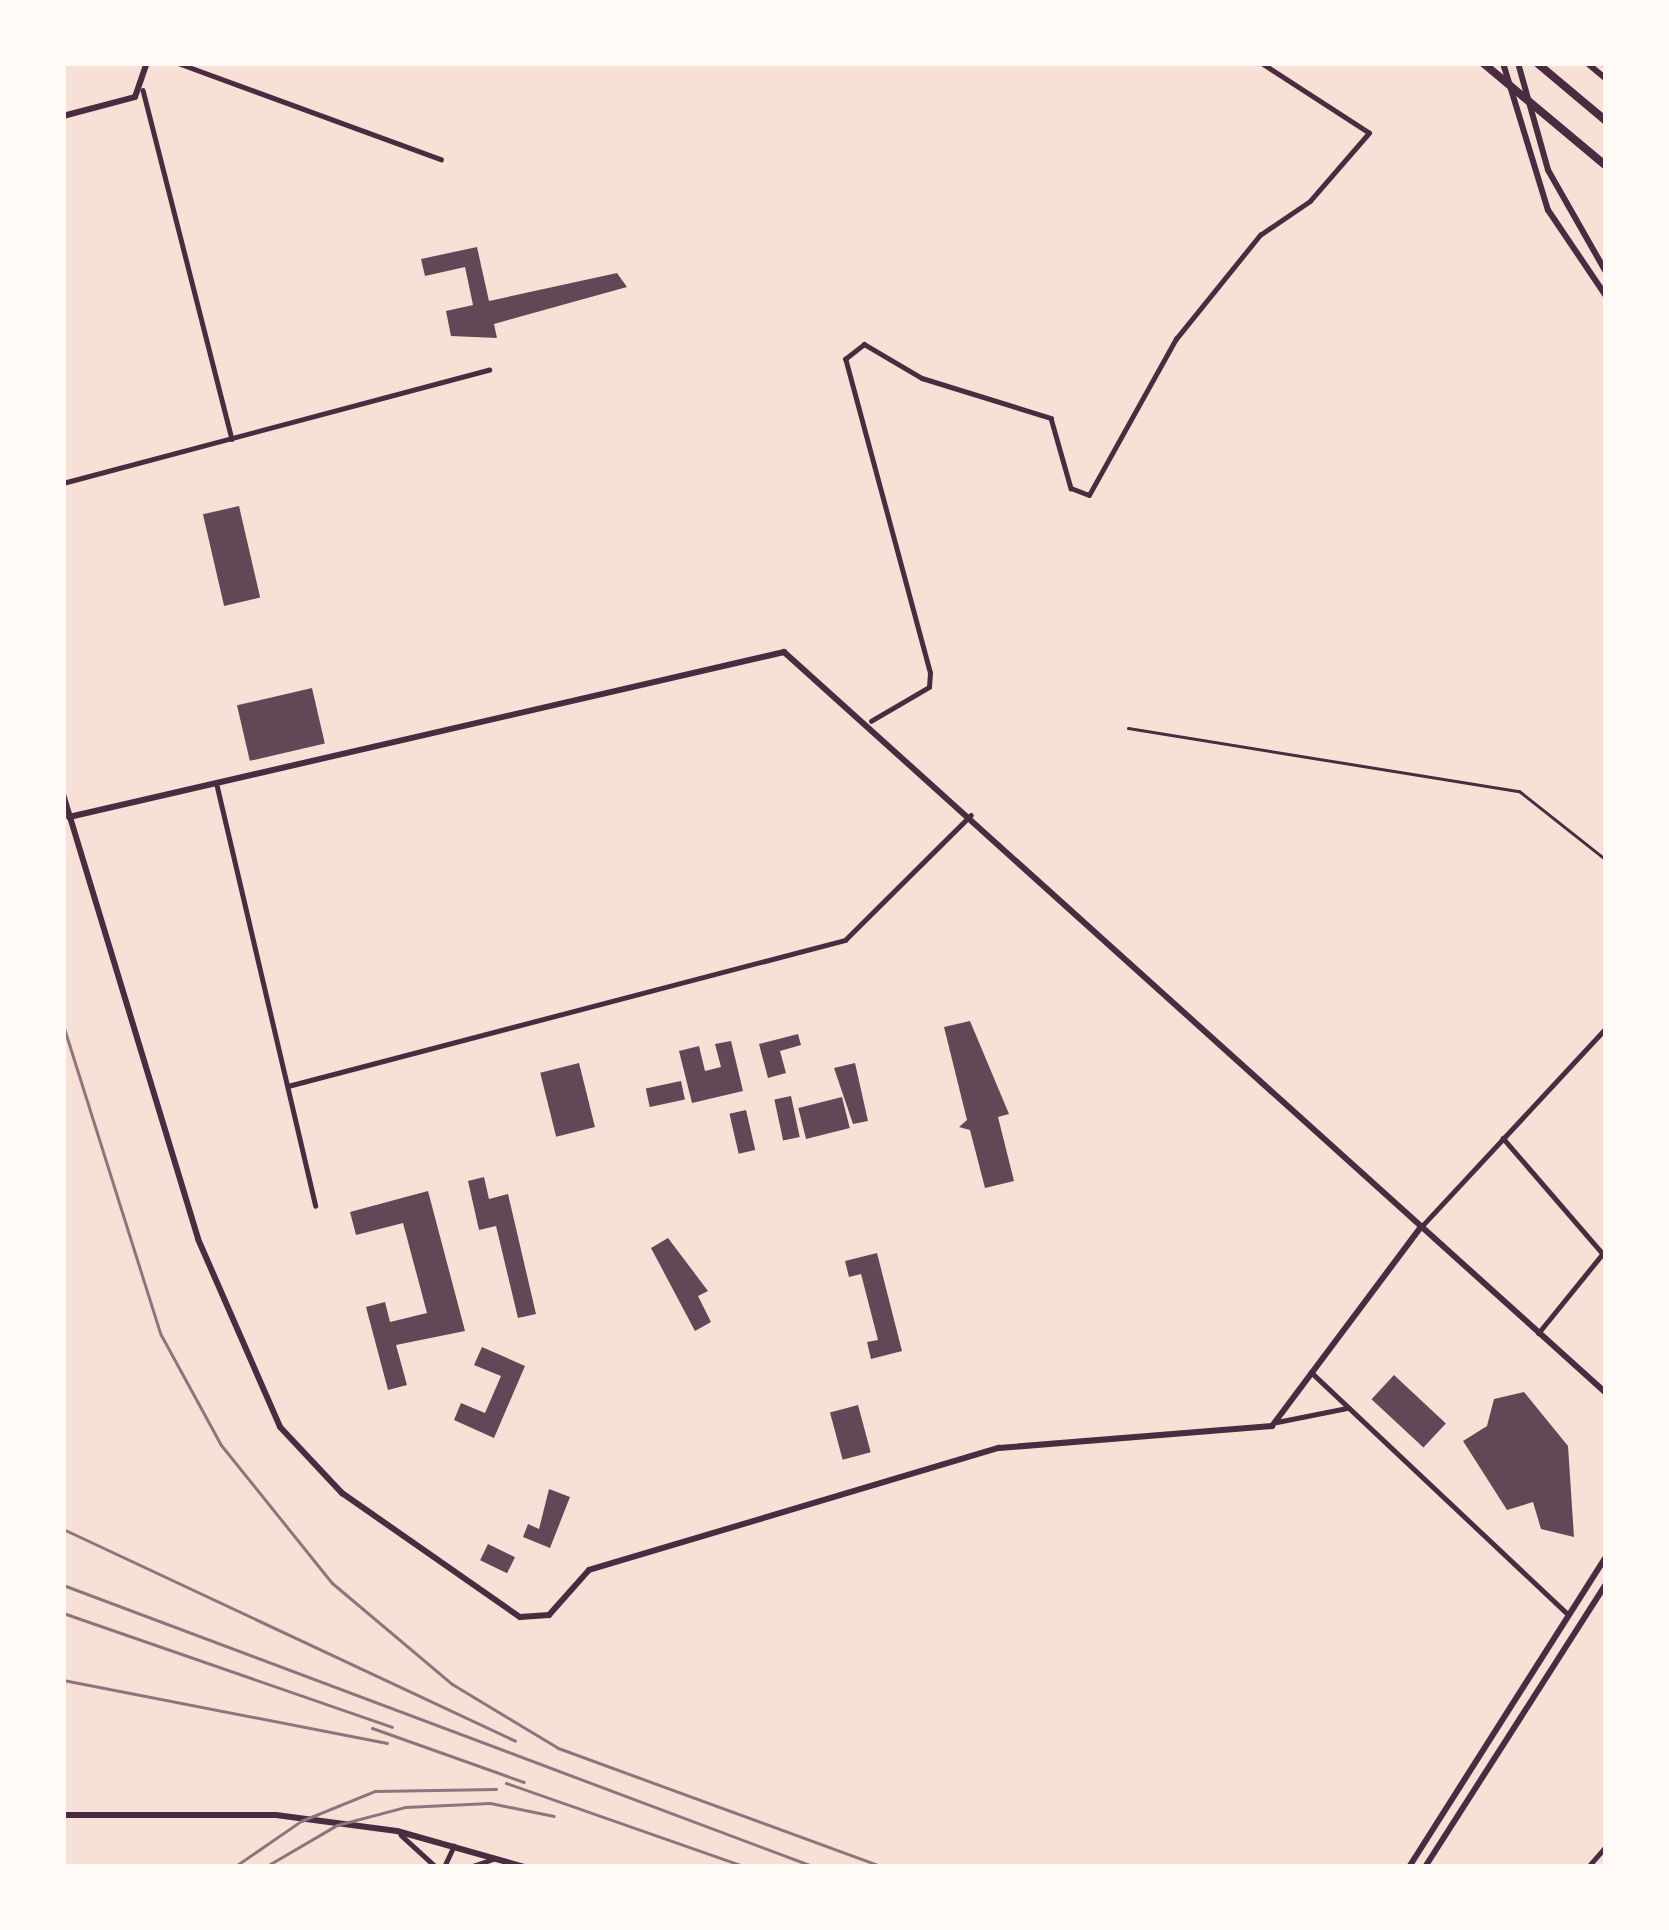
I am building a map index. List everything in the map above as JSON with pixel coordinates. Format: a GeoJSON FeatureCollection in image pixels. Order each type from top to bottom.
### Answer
{"type":"FeatureCollection","features":[{"type":"Feature","properties":{"kind":"highway"},"geometry":{"type":"LineString","coordinates":[[1483,63],[1606,166]]}},
{"type":"Feature","properties":{"kind":"highway"},"geometry":{"type":"LineString","coordinates":[[1538,63],[1606,121]]}},
{"type":"Feature","properties":{"kind":"street"},"geometry":{"type":"LineString","coordinates":[[147,63],[143,90],[232,440]]}},
{"type":"Feature","properties":{"kind":"street"},"geometry":{"type":"LineString","coordinates":[[178,63],[441,159]]}},
{"type":"Feature","properties":{"kind":"street"},"geometry":{"type":"LineString","coordinates":[[871,721],[929,687],[930,673],[845,359],[864,344],[922,378],[1051,418],[1071,488],[1089,495],[1176,339],[1260,235],[1310,200],[1369,133],[1261,63]]}},
{"type":"Feature","properties":{"kind":"street"},"geometry":{"type":"LineString","coordinates":[[1503,63],[1548,210],[1606,296]]}},
{"type":"Feature","properties":{"kind":"street"},"geometry":{"type":"LineString","coordinates":[[1519,63],[1548,170],[1606,272]]}},
{"type":"Feature","properties":{"kind":"street"},"geometry":{"type":"LineString","coordinates":[[1587,63],[1606,79]]}},
{"type":"Feature","properties":{"kind":"street"},"geometry":{"type":"LineString","coordinates":[[63,116],[143,90]]}},
{"type":"Feature","properties":{"kind":"street"},"geometry":{"type":"LineString","coordinates":[[63,483],[489,370]]}},
{"type":"Feature","properties":{"kind":"street"},"geometry":{"type":"LineString","coordinates":[[69,817],[784,652],[871,721],[1606,1393]]}},
{"type":"Feature","properties":{"kind":"street"},"geometry":{"type":"LineString","coordinates":[[217,785],[316,1206]]}},
{"type":"Feature","properties":{"kind":"street"},"geometry":{"type":"LineString","coordinates":[[63,794],[212,1280],[280,1426],[342,1493],[534,1621],[589,1570],[999,1448],[1047,1437],[1246,1435],[1277,1422],[1347,1408]]}},
{"type":"Feature","properties":{"kind":"street"},"geometry":{"type":"LineString","coordinates":[[288,1086],[844,940],[971,815]]}},
{"type":"Feature","properties":{"kind":"street"},"geometry":{"type":"LineString","coordinates":[[1277,1422],[1420,1227],[1606,1028]]}},
{"type":"Feature","properties":{"kind":"street"},"geometry":{"type":"LineString","coordinates":[[1503,1138],[1603,1254],[1539,1333]]}},
{"type":"Feature","properties":{"kind":"street"},"geometry":{"type":"LineString","coordinates":[[1311,1372],[1568,1614]]}},
{"type":"Feature","properties":{"kind":"street"},"geometry":{"type":"LineString","coordinates":[[1409,1867],[1606,1556]]}},
{"type":"Feature","properties":{"kind":"street"},"geometry":{"type":"LineString","coordinates":[[1425,1867],[1606,1583]]}},
{"type":"Feature","properties":{"kind":"street"},"geometry":{"type":"LineString","coordinates":[[63,1815],[276,1815],[397,1831],[524,1867]]}},
{"type":"Feature","properties":{"kind":"street"},"geometry":{"type":"LineString","coordinates":[[397,1831],[440,1867],[454,1846]]}},
{"type":"Feature","properties":{"kind":"street"},"geometry":{"type":"LineString","coordinates":[[1588,1867],[1606,1846]]}},
{"type":"Feature","properties":{"kind":"street"},"geometry":{"type":"LineString","coordinates":[[470,1867],[496,1858]]}},
{"type":"Feature","properties":{"kind":"lane"},"geometry":{"type":"LineString","coordinates":[[1129,728],[1519,791],[1606,860]]}},
{"type":"Feature","properties":{"kind":"building"},"geometry":{"type":"Polygon","coordinates":[[[477,247],[489,301],[617,273],[627,287],[494,324],[497,338],[451,336],[446,311],[473,305],[465,267],[425,276],[421,259],[477,247]]]}},
{"type":"Feature","properties":{"kind":"building"},"geometry":{"type":"Polygon","coordinates":[[[239,506],[260,598],[224,606],[203,514],[239,506]]]}},
{"type":"Feature","properties":{"kind":"building"},"geometry":{"type":"Polygon","coordinates":[[[312,688],[325,744],[250,761],[237,705],[312,688]]]}},
{"type":"Feature","properties":{"kind":"building"},"geometry":{"type":"Polygon","coordinates":[[[970,1021],[1009,1114],[998,1117],[1014,1181],[985,1188],[970,1130],[959,1127],[967,1120],[944,1027],[970,1021]]]}},
{"type":"Feature","properties":{"kind":"building"},"geometry":{"type":"Polygon","coordinates":[[[798,1034],[801,1045],[780,1051],[786,1073],[768,1078],[759,1044],[798,1034]]]}},
{"type":"Feature","properties":{"kind":"building"},"geometry":{"type":"Polygon","coordinates":[[[731,1041],[743,1091],[692,1103],[679,1051],[699,1046],[705,1071],[721,1067],[715,1044],[731,1041]]]}},
{"type":"Feature","properties":{"kind":"building"},"geometry":{"type":"Polygon","coordinates":[[[579,1063],[595,1127],[556,1137],[540,1073],[579,1063]]]}},
{"type":"Feature","properties":{"kind":"building"},"geometry":{"type":"Polygon","coordinates":[[[855,1063],[868,1121],[853,1124],[834,1068],[855,1063]]]}},
{"type":"Feature","properties":{"kind":"building"},"geometry":{"type":"Polygon","coordinates":[[[681,1081],[685,1100],[650,1107],[646,1088],[681,1081]]]}},
{"type":"Feature","properties":{"kind":"building"},"geometry":{"type":"Polygon","coordinates":[[[791,1096],[800,1137],[783,1141],[774,1100],[791,1096]]]}},
{"type":"Feature","properties":{"kind":"building"},"geometry":{"type":"Polygon","coordinates":[[[842,1097],[850,1128],[806,1139],[798,1108],[842,1097]]]}},
{"type":"Feature","properties":{"kind":"building"},"geometry":{"type":"Polygon","coordinates":[[[746,1110],[755,1150],[739,1154],[729,1114],[746,1110]]]}},
{"type":"Feature","properties":{"kind":"building"},"geometry":{"type":"Polygon","coordinates":[[[484,1177],[489,1199],[508,1194],[536,1314],[518,1318],[496,1226],[479,1230],[468,1181],[484,1177]]]}},
{"type":"Feature","properties":{"kind":"building"},"geometry":{"type":"Polygon","coordinates":[[[428,1191],[465,1331],[396,1345],[407,1385],[388,1390],[366,1307],[385,1302],[390,1322],[427,1313],[403,1223],[356,1235],[350,1212],[428,1191]]]}},
{"type":"Feature","properties":{"kind":"building"},"geometry":{"type":"Polygon","coordinates":[[[668,1238],[708,1291],[698,1296],[711,1322],[695,1331],[651,1248],[668,1238]]]}},
{"type":"Feature","properties":{"kind":"building"},"geometry":{"type":"Polygon","coordinates":[[[877,1253],[902,1351],[871,1359],[867,1342],[878,1340],[861,1274],[849,1277],[845,1261],[877,1253]]]}},
{"type":"Feature","properties":{"kind":"building"},"geometry":{"type":"Polygon","coordinates":[[[482,1347],[525,1366],[494,1438],[454,1420],[461,1403],[485,1413],[501,1376],[474,1365],[482,1347]]]}},
{"type":"Feature","properties":{"kind":"building"},"geometry":{"type":"Polygon","coordinates":[[[1394,1375],[1446,1423],[1423,1448],[1371,1399],[1394,1375]]]}},
{"type":"Feature","properties":{"kind":"building"},"geometry":{"type":"Polygon","coordinates":[[[1524,1392],[1568,1446],[1574,1537],[1541,1529],[1533,1502],[1507,1510],[1463,1441],[1487,1426],[1494,1399],[1524,1392]]]}},
{"type":"Feature","properties":{"kind":"building"},"geometry":{"type":"Polygon","coordinates":[[[858,1405],[871,1452],[843,1460],[830,1413],[858,1405]]]}},
{"type":"Feature","properties":{"kind":"building"},"geometry":{"type":"Polygon","coordinates":[[[549,1489],[570,1497],[550,1548],[523,1537],[528,1524],[539,1529],[549,1489]]]}},
{"type":"Feature","properties":{"kind":"building"},"geometry":{"type":"Polygon","coordinates":[[[488,1544],[515,1557],[507,1573],[480,1560],[488,1544]]]}},
{"type":"Feature","properties":{"kind":"railway"},"geometry":{"type":"LineString","coordinates":[[63,1025],[161,1335],[221,1445],[332,1583],[452,1684],[558,1748],[883,1867]]}},
{"type":"Feature","properties":{"kind":"railway"},"geometry":{"type":"LineString","coordinates":[[63,1529],[515,1741]]}},
{"type":"Feature","properties":{"kind":"railway"},"geometry":{"type":"LineString","coordinates":[[63,1585],[815,1867]]}},
{"type":"Feature","properties":{"kind":"railway"},"geometry":{"type":"LineString","coordinates":[[63,1613],[392,1727]]}},
{"type":"Feature","properties":{"kind":"railway"},"geometry":{"type":"LineString","coordinates":[[63,1680],[387,1743]]}},
{"type":"Feature","properties":{"kind":"railway"},"geometry":{"type":"LineString","coordinates":[[372,1728],[524,1782]]}},
{"type":"Feature","properties":{"kind":"railway"},"geometry":{"type":"LineString","coordinates":[[506,1783],[746,1867]]}},
{"type":"Feature","properties":{"kind":"railway"},"geometry":{"type":"LineString","coordinates":[[234,1867],[301,1821],[375,1791],[496,1789]]}},
{"type":"Feature","properties":{"kind":"railway"},"geometry":{"type":"LineString","coordinates":[[265,1867],[337,1825],[405,1807],[490,1803],[554,1816]]}}]}
